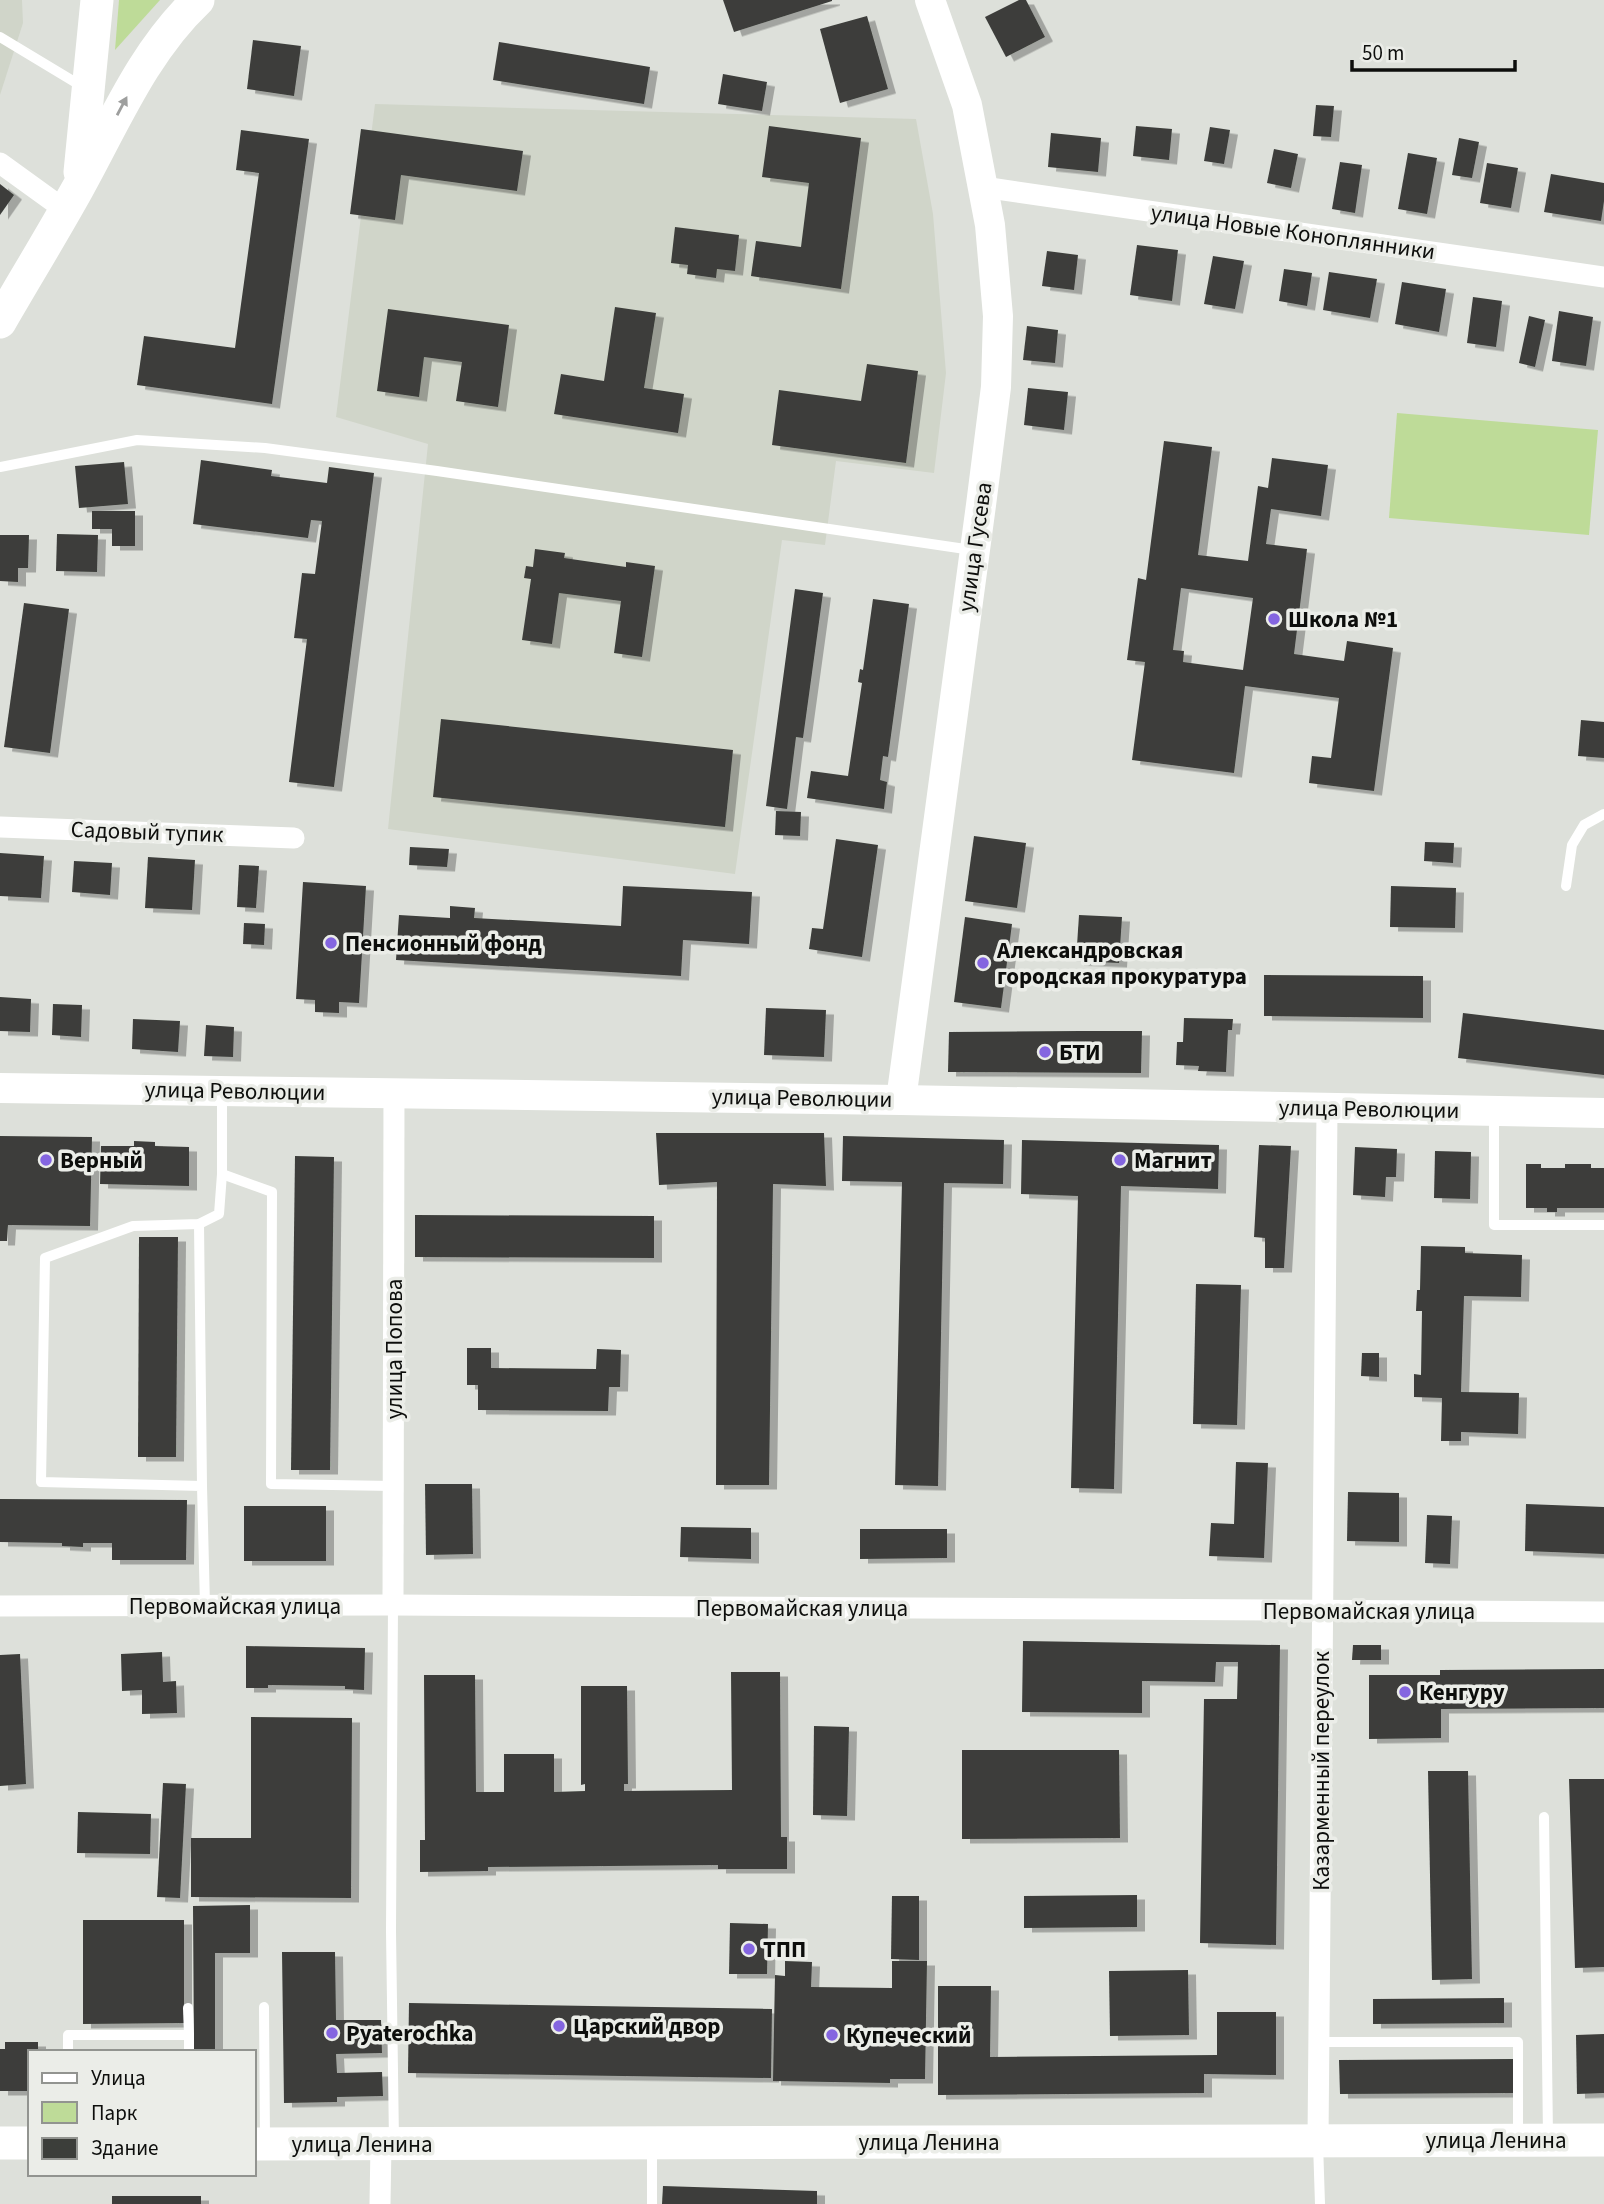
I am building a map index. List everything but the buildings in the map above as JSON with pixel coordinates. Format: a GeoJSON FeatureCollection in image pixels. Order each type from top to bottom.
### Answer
{"type":"FeatureCollection","features":[{"type":"Feature","properties":{"kind":"main road"},"geometry":{"type":"LineString","coordinates":[[72,199],[88,91],[97,0]]}},
{"type":"Feature","properties":{"kind":"main road"},"geometry":{"type":"LineString","coordinates":[[0,322],[72,199],[140,72],[182,16],[198,0]]}},
{"type":"Feature","properties":{"kind":"main road","name":"улица Гусева"},"geometry":{"type":"LineString","coordinates":[[901,1100],[996,387],[998,316],[990,225],[967,104],[930,0]]}},
{"type":"Feature","properties":{"kind":"main road","name":"улица Революции"},"geometry":{"type":"LineString","coordinates":[[0,1088],[1604,1113]]}},
{"type":"Feature","properties":{"kind":"main road","name":"улица Ленина"},"geometry":{"type":"LineString","coordinates":[[259,2144],[1604,2140]]}},
{"type":"Feature","properties":{"kind":"main road"},"geometry":{"type":"LineString","coordinates":[[0,2143],[28,2143]]}},
{"type":"Feature","properties":{"kind":"street"},"geometry":{"type":"LineString","coordinates":[[0,163],[72,199]]}},
{"type":"Feature","properties":{"kind":"street","name":"улица Новые Коноплянники"},"geometry":{"type":"LineString","coordinates":[[983,187],[1604,277]]}},
{"type":"Feature","properties":{"kind":"street","name":"Садовый тупик"},"geometry":{"type":"LineString","coordinates":[[0,827],[294,838]]}},
{"type":"Feature","properties":{"kind":"street","name":"улица Попова"},"geometry":{"type":"LineString","coordinates":[[393,1605],[394,1093]]}},
{"type":"Feature","properties":{"kind":"street","name":"Казарменный переулок"},"geometry":{"type":"LineString","coordinates":[[1318,2140],[1327,1109]]}},
{"type":"Feature","properties":{"kind":"street","name":"Первомайская улица"},"geometry":{"type":"LineString","coordinates":[[0,1606],[393,1605],[1604,1612]]}},
{"type":"Feature","properties":{"kind":"street"},"geometry":{"type":"LineString","coordinates":[[380,2204],[388,2144]]}},
{"type":"Feature","properties":{"kind":"lane"},"geometry":{"type":"LineString","coordinates":[[0,37],[88,91]]}},
{"type":"Feature","properties":{"kind":"lane"},"geometry":{"type":"LineString","coordinates":[[0,467],[137,440],[265,449],[478,477],[975,550]]}},
{"type":"Feature","properties":{"kind":"lane"},"geometry":{"type":"LineString","coordinates":[[1566,886],[1572,845],[1584,825],[1604,814]]}},
{"type":"Feature","properties":{"kind":"lane"},"geometry":{"type":"LineString","coordinates":[[202,1486],[41,1482],[45,1258],[133,1226],[199,1224],[219,1214],[222,1091]]}},
{"type":"Feature","properties":{"kind":"lane"},"geometry":{"type":"LineString","coordinates":[[1493,1111],[1494,1225],[1604,1225]]}},
{"type":"Feature","properties":{"kind":"lane"},"geometry":{"type":"LineString","coordinates":[[222,1174],[272,1192],[271,1484],[393,1486]]}},
{"type":"Feature","properties":{"kind":"lane"},"geometry":{"type":"LineString","coordinates":[[199,1224],[205,1606]]}},
{"type":"Feature","properties":{"kind":"lane"},"geometry":{"type":"LineString","coordinates":[[388,2144],[393,1605]]}},
{"type":"Feature","properties":{"kind":"lane"},"geometry":{"type":"LineString","coordinates":[[1533,2140],[1544,1817]]}},
{"type":"Feature","properties":{"kind":"lane"},"geometry":{"type":"LineString","coordinates":[[259,2144],[264,2007]]}},
{"type":"Feature","properties":{"kind":"lane"},"geometry":{"type":"LineString","coordinates":[[188,2008],[189,2050]]}},
{"type":"Feature","properties":{"kind":"lane"},"geometry":{"type":"LineString","coordinates":[[68,2050],[68,2035],[189,2035]]}},
{"type":"Feature","properties":{"kind":"lane"},"geometry":{"type":"LineString","coordinates":[[1319,2042],[1518,2042],[1533,2140]]}},
{"type":"Feature","properties":{"kind":"lane"},"geometry":{"type":"LineString","coordinates":[[1318,2140],[1320,2204]]}},
{"type":"Feature","properties":{"kind":"lane"},"geometry":{"type":"LineString","coordinates":[[652,2143],[652,2204]]}},
{"type":"Feature","properties":{"kind":"shaded area"},"geometry":{"type":"Polygon","coordinates":[[[0,0],[22,0],[23,23],[0,95],[0,0]]]}},
{"type":"Feature","properties":{"kind":"shaded area"},"geometry":{"type":"Polygon","coordinates":[[[375,104],[916,119],[933,214],[946,373],[934,473],[836,461],[825,545],[782,540],[735,874],[388,829],[428,444],[336,417],[375,104]]]}},
{"type":"Feature","properties":{"kind":"green space"},"geometry":{"type":"Polygon","coordinates":[[[119,0],[160,0],[115,50],[119,0]]]}},
{"type":"Feature","properties":{"kind":"green space"},"geometry":{"type":"Polygon","coordinates":[[[1397,413],[1598,430],[1589,535],[1389,518],[1397,413]]]}},
{"type":"Feature","properties":{"kind":"place","name":"Школа №1"},"geometry":{"type":"Point","coordinates":[1274,619]}},
{"type":"Feature","properties":{"kind":"place","name":"Пенсионный фонд"},"geometry":{"type":"Point","coordinates":[331,943]}},
{"type":"Feature","properties":{"kind":"place","name":"Александровская городская прокуратура"},"geometry":{"type":"Point","coordinates":[983,963]}},
{"type":"Feature","properties":{"kind":"place","name":"БТИ"},"geometry":{"type":"Point","coordinates":[1045,1052]}},
{"type":"Feature","properties":{"kind":"place","name":"Верный"},"geometry":{"type":"Point","coordinates":[46,1160]}},
{"type":"Feature","properties":{"kind":"place","name":"Магнит"},"geometry":{"type":"Point","coordinates":[1120,1160]}},
{"type":"Feature","properties":{"kind":"place","name":"Кенгуру"},"geometry":{"type":"Point","coordinates":[1405,1692]}},
{"type":"Feature","properties":{"kind":"place","name":"ТПП"},"geometry":{"type":"Point","coordinates":[749,1949]}},
{"type":"Feature","properties":{"kind":"place","name":"Царский двор"},"geometry":{"type":"Point","coordinates":[559,2026]}},
{"type":"Feature","properties":{"kind":"place","name":"Pyaterochka"},"geometry":{"type":"Point","coordinates":[332,2033]}},
{"type":"Feature","properties":{"kind":"place","name":"Купеческий"},"geometry":{"type":"Point","coordinates":[832,2035]}}]}
